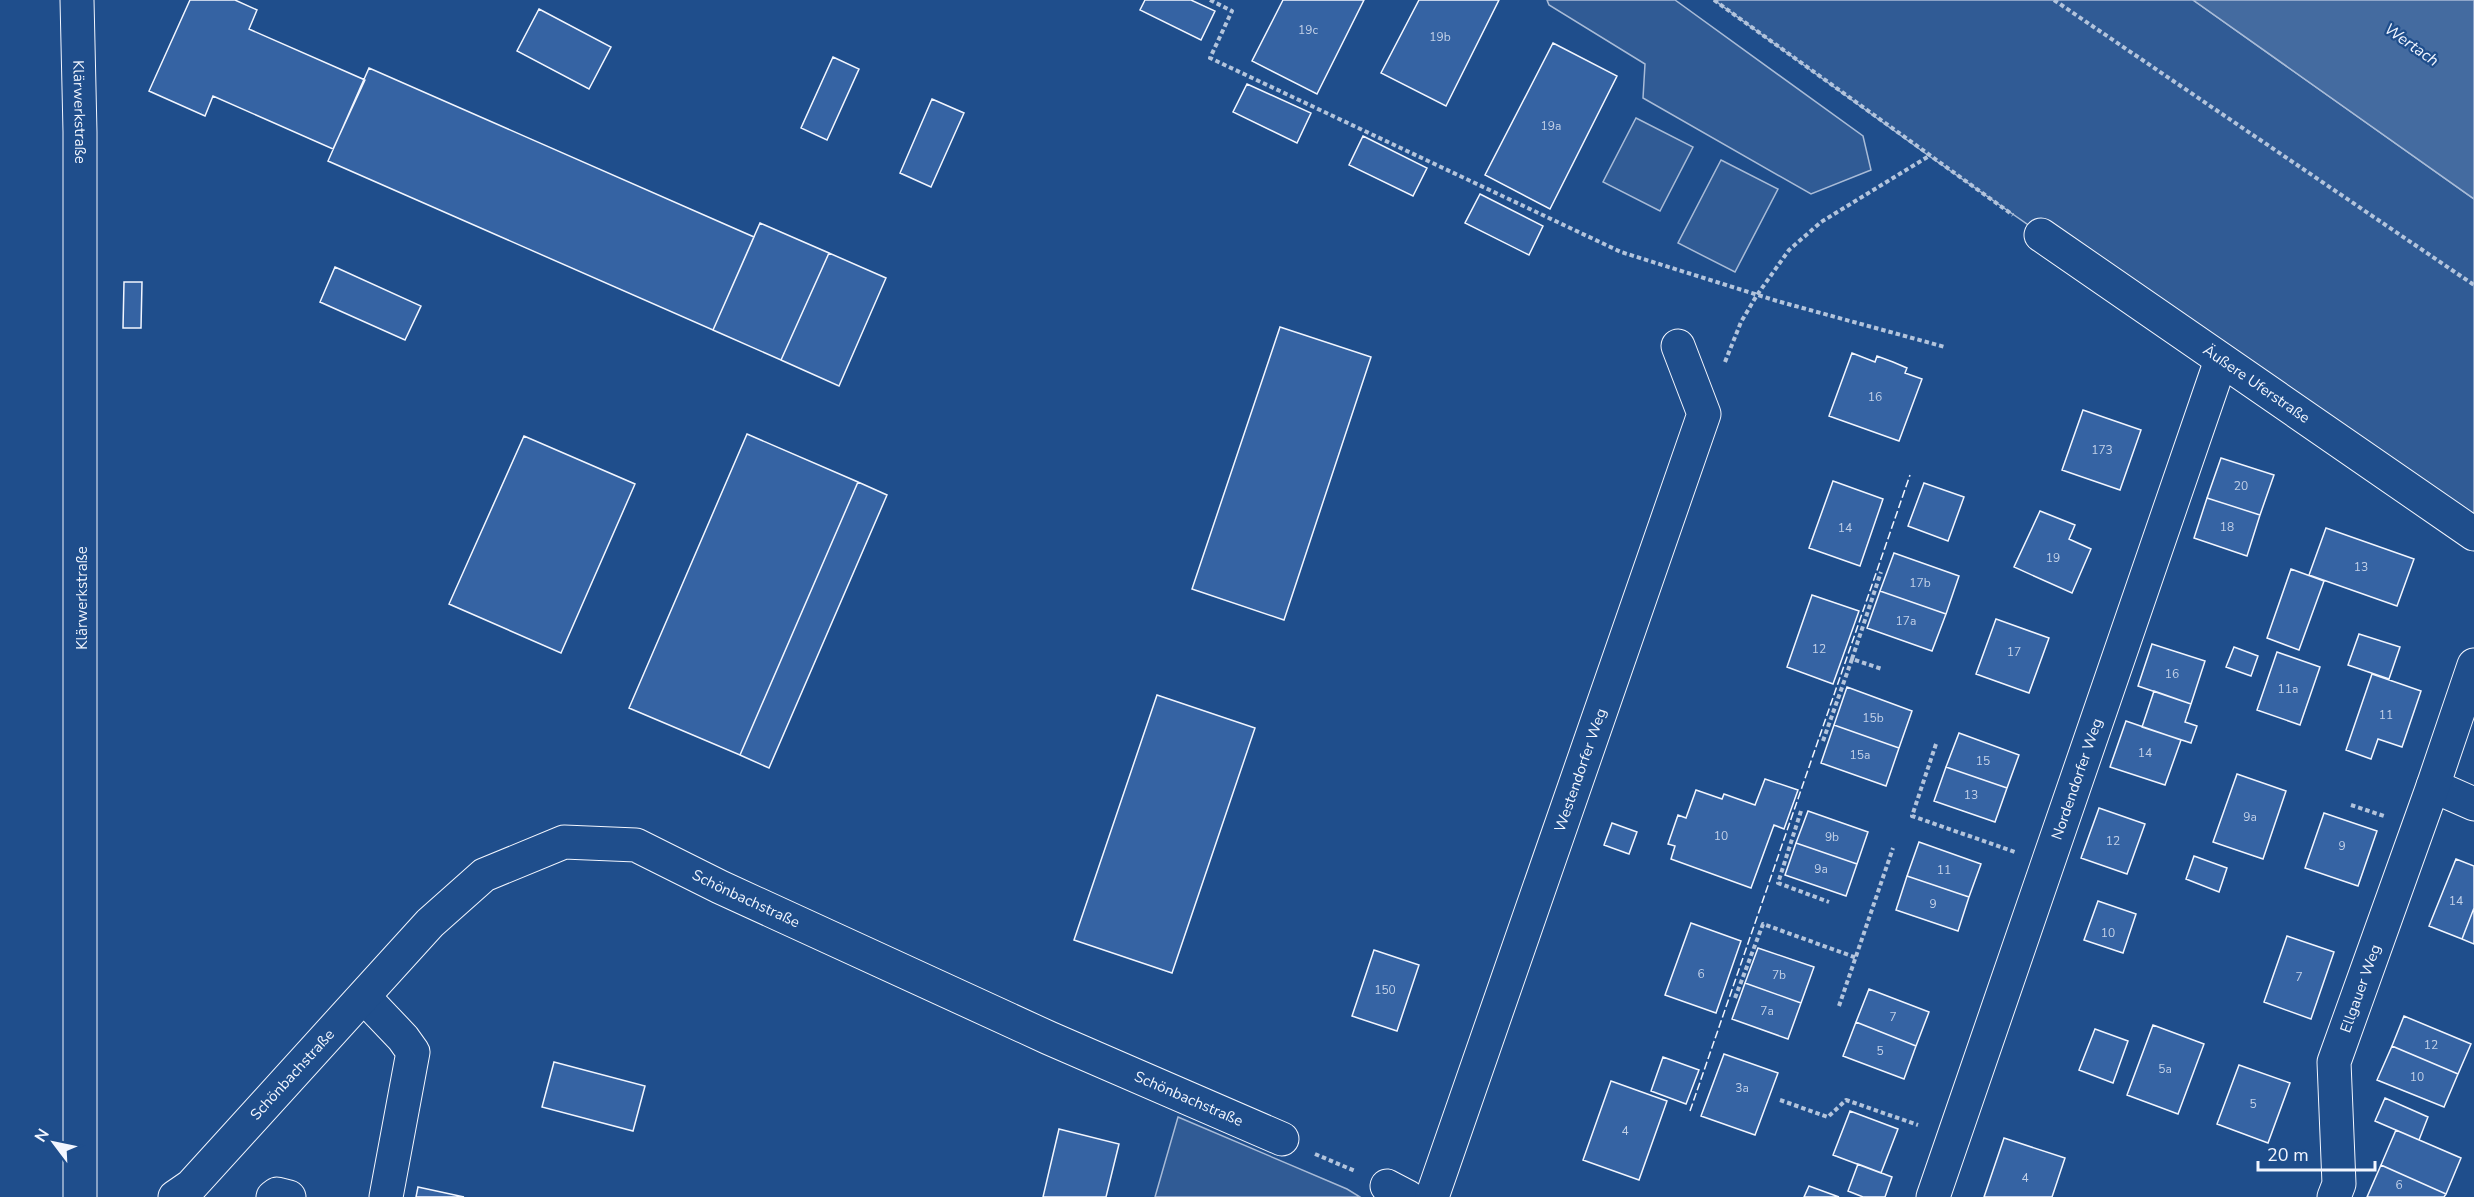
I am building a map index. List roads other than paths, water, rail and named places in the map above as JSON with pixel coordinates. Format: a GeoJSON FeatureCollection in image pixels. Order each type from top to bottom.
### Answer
{"type":"FeatureCollection","features":[{"type":"Feature","properties":{"kind":"street","name":"Klärwerkstraße"},"geometry":{"type":"LineString","coordinates":[[77,0],[81,156],[80,1197]]}},
{"type":"Feature","properties":{"kind":"street","name":"Äußere Uferstraße"},"geometry":{"type":"LineString","coordinates":[[2041,235],[2474,534]]}},
{"type":"Feature","properties":{"kind":"street","name":"Westendorfer Weg"},"geometry":{"type":"LineString","coordinates":[[1432,1197],[1704,414],[1677,346]]}},
{"type":"Feature","properties":{"kind":"street","name":"Nordendorfer Weg"},"geometry":{"type":"LineString","coordinates":[[1933,1197],[2221,360]]}},
{"type":"Feature","properties":{"kind":"street","name":"Ellgauer Weg"},"geometry":{"type":"LineString","coordinates":[[2334,1197],[2339,1184],[2334,1062],[2474,665]]}},
{"type":"Feature","properties":{"kind":"street"},"geometry":{"type":"LineString","coordinates":[[2433,786],[2474,804]]}},
{"type":"Feature","properties":{"kind":"street","name":"Schönbachstraße"},"geometry":{"type":"LineString","coordinates":[[175,1197],[191,1186],[430,923],[484,875],[564,842],[636,845],[720,887],[1028,1028],[1282,1139]]}},
{"type":"Feature","properties":{"kind":"street"},"geometry":{"type":"LineString","coordinates":[[363,997],[403,1038],[413,1052],[386,1197]]}},
{"type":"Feature","properties":{"kind":"street"},"geometry":{"type":"LineString","coordinates":[[273,1197],[277,1194],[289,1197]]}},
{"type":"Feature","properties":{"kind":"water","name":"Wertach"},"geometry":{"type":"Polygon","coordinates":[[[2193,0],[2474,0],[2474,199],[2193,0]]]}}]}
